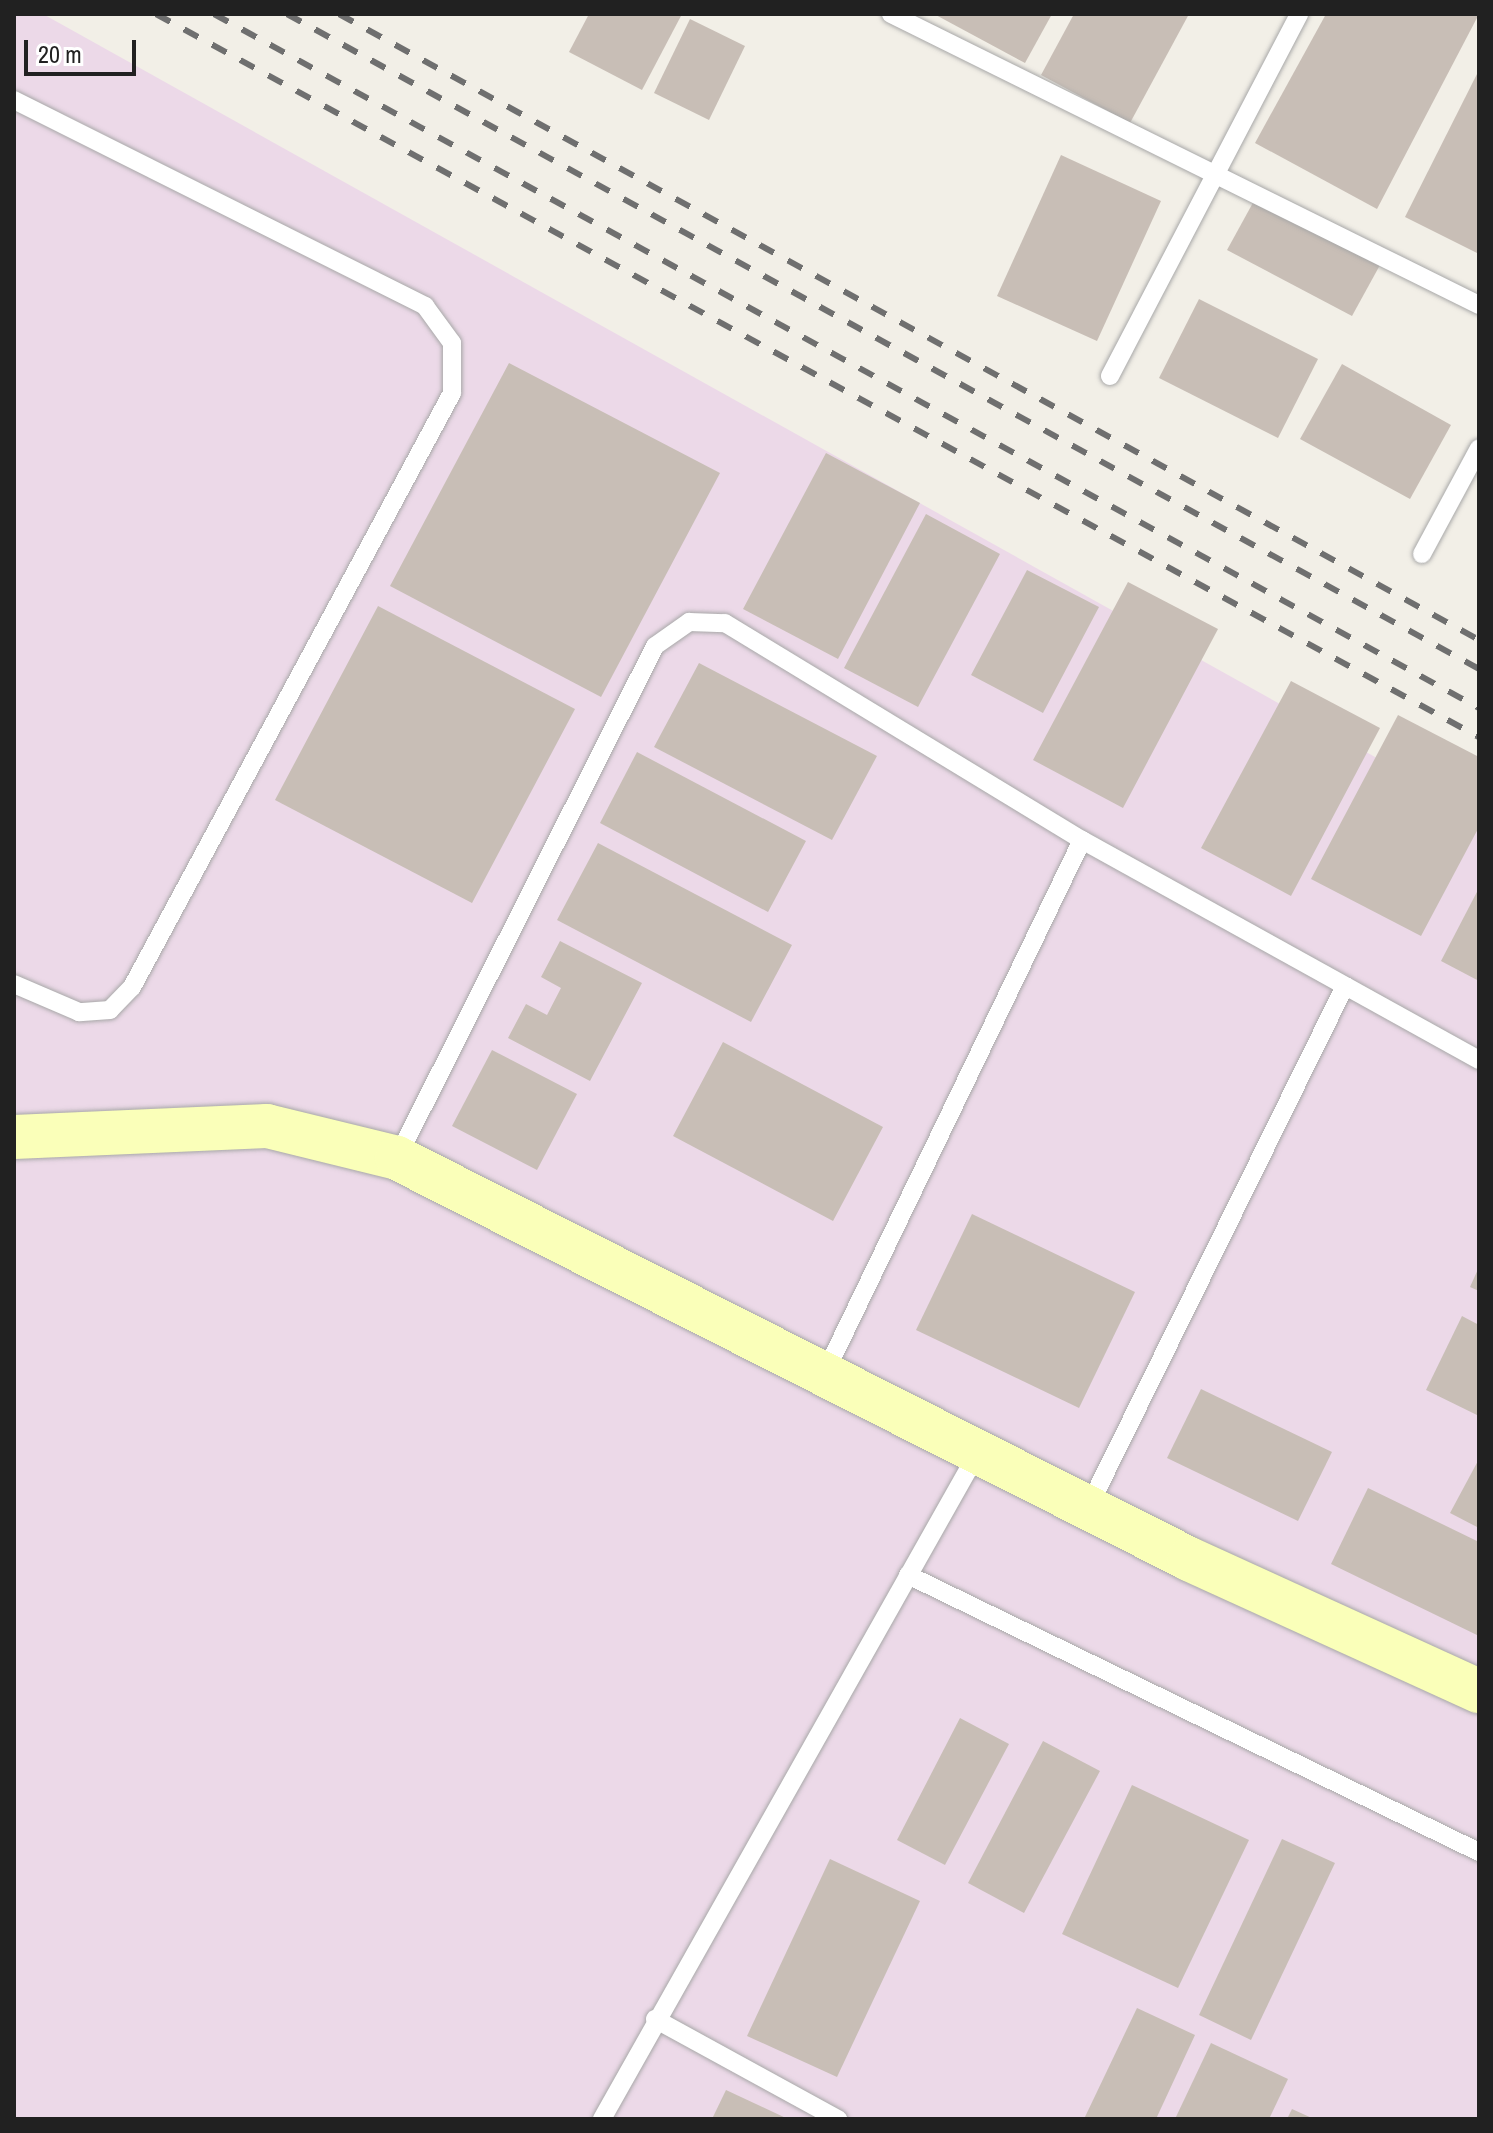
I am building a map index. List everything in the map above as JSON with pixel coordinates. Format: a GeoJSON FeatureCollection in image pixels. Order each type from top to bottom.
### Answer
{"type":"FeatureCollection","features":[{"type":"Feature","properties":{"kind":"street"},"geometry":{"type":"LineString","coordinates":[[14,1137],[267,1126],[397,1158],[977,1454],[1479,1691]]}},
{"type":"Feature","properties":{"kind":"lane"},"geometry":{"type":"LineString","coordinates":[[891,14],[1479,305]]}},
{"type":"Feature","properties":{"kind":"lane"},"geometry":{"type":"LineString","coordinates":[[1110,376],[1299,14]]}},
{"type":"Feature","properties":{"kind":"lane"},"geometry":{"type":"LineString","coordinates":[[14,100],[425,306],[452,343],[452,393],[132,987],[110,1010],[79,1012],[14,984]]}},
{"type":"Feature","properties":{"kind":"lane"},"geometry":{"type":"LineString","coordinates":[[1422,554],[1479,448]]}},
{"type":"Feature","properties":{"kind":"lane"},"geometry":{"type":"LineString","coordinates":[[397,1158],[655,646],[689,622],[725,623],[1082,840],[1479,1060]]}},
{"type":"Feature","properties":{"kind":"lane"},"geometry":{"type":"LineString","coordinates":[[823,1378],[1082,840]]}},
{"type":"Feature","properties":{"kind":"lane"},"geometry":{"type":"LineString","coordinates":[[1088,1508],[1345,986]]}},
{"type":"Feature","properties":{"kind":"lane"},"geometry":{"type":"LineString","coordinates":[[602,2119],[655,2019],[977,1454]]}},
{"type":"Feature","properties":{"kind":"lane"},"geometry":{"type":"LineString","coordinates":[[908,1575],[1479,1852]]}},
{"type":"Feature","properties":{"kind":"lane"},"geometry":{"type":"LineString","coordinates":[[655,2019],[838,2119]]}},
{"type":"Feature","properties":{"kind":"shaded area"},"geometry":{"type":"Polygon","coordinates":[[[14,14],[43,14],[1479,815],[1479,2119],[14,2119],[14,14]]]}},
{"type":"Feature","properties":{"kind":"building"},"geometry":{"type":"Polygon","coordinates":[[[589,14],[682,14],[642,90],[569,52],[589,14]]]}},
{"type":"Feature","properties":{"kind":"building"},"geometry":{"type":"Polygon","coordinates":[[[934,14],[1052,14],[1025,63],[934,14]]]}},
{"type":"Feature","properties":{"kind":"building"},"geometry":{"type":"Polygon","coordinates":[[[1074,14],[1189,14],[1130,123],[1041,75],[1074,14]]]}},
{"type":"Feature","properties":{"kind":"building"},"geometry":{"type":"Polygon","coordinates":[[[1326,14],[1479,14],[1377,209],[1255,143],[1326,14]]]}},
{"type":"Feature","properties":{"kind":"building"},"geometry":{"type":"Polygon","coordinates":[[[690,19],[745,46],[709,120],[654,93],[690,19]]]}},
{"type":"Feature","properties":{"kind":"building"},"geometry":{"type":"Polygon","coordinates":[[[1479,70],[1479,254],[1405,217],[1479,70]]]}},
{"type":"Feature","properties":{"kind":"building"},"geometry":{"type":"Polygon","coordinates":[[[1061,155],[1161,201],[1097,341],[997,296],[1061,155]]]}},
{"type":"Feature","properties":{"kind":"building"},"geometry":{"type":"Polygon","coordinates":[[[1255,199],[1380,265],[1352,316],[1227,250],[1255,199]]]}},
{"type":"Feature","properties":{"kind":"building"},"geometry":{"type":"Polygon","coordinates":[[[1199,299],[1318,359],[1278,438],[1159,378],[1199,299]]]}},
{"type":"Feature","properties":{"kind":"building"},"geometry":{"type":"Polygon","coordinates":[[[509,363],[720,473],[601,697],[390,586],[509,363]]]}},
{"type":"Feature","properties":{"kind":"building"},"geometry":{"type":"Polygon","coordinates":[[[1342,364],[1451,425],[1410,499],[1300,439],[1342,364]]]}},
{"type":"Feature","properties":{"kind":"building"},"geometry":{"type":"Polygon","coordinates":[[[826,453],[920,503],[838,659],[743,609],[826,453]]]}},
{"type":"Feature","properties":{"kind":"building"},"geometry":{"type":"Polygon","coordinates":[[[926,514],[1000,554],[918,707],[844,668],[926,514]]]}},
{"type":"Feature","properties":{"kind":"building"},"geometry":{"type":"Polygon","coordinates":[[[1027,570],[1099,607],[1043,713],[971,675],[1027,570]]]}},
{"type":"Feature","properties":{"kind":"building"},"geometry":{"type":"Polygon","coordinates":[[[1128,582],[1218,629],[1123,808],[1033,760],[1128,582]]]}},
{"type":"Feature","properties":{"kind":"building"},"geometry":{"type":"Polygon","coordinates":[[[378,606],[575,709],[472,903],[275,800],[378,606]]]}},
{"type":"Feature","properties":{"kind":"building"},"geometry":{"type":"Polygon","coordinates":[[[699,663],[877,756],[832,840],[654,747],[699,663]]]}},
{"type":"Feature","properties":{"kind":"building"},"geometry":{"type":"Polygon","coordinates":[[[1291,681],[1380,728],[1291,896],[1201,848],[1291,681]]]}},
{"type":"Feature","properties":{"kind":"building"},"geometry":{"type":"Polygon","coordinates":[[[1398,715],[1479,757],[1479,827],[1421,936],[1311,879],[1398,715]]]}},
{"type":"Feature","properties":{"kind":"building"},"geometry":{"type":"Polygon","coordinates":[[[637,752],[806,841],[768,912],[600,823],[637,752]]]}},
{"type":"Feature","properties":{"kind":"building"},"geometry":{"type":"Polygon","coordinates":[[[598,843],[792,945],[751,1022],[557,920],[598,843]]]}},
{"type":"Feature","properties":{"kind":"building"},"geometry":{"type":"Polygon","coordinates":[[[1479,888],[1479,981],[1441,961],[1479,888]]]}},
{"type":"Feature","properties":{"kind":"building"},"geometry":{"type":"Polygon","coordinates":[[[560,941],[642,983],[590,1081],[508,1038],[526,1004],[547,1015],[561,988],[541,977],[560,941]]]}},
{"type":"Feature","properties":{"kind":"building"},"geometry":{"type":"Polygon","coordinates":[[[723,1042],[883,1127],[833,1221],[673,1136],[723,1042]]]}},
{"type":"Feature","properties":{"kind":"building"},"geometry":{"type":"Polygon","coordinates":[[[492,1050],[577,1094],[537,1170],[452,1126],[492,1050]]]}},
{"type":"Feature","properties":{"kind":"building"},"geometry":{"type":"Polygon","coordinates":[[[972,1214],[1135,1292],[1079,1408],[916,1330],[972,1214]]]}},
{"type":"Feature","properties":{"kind":"building"},"geometry":{"type":"Polygon","coordinates":[[[1479,1267],[1479,1291],[1470,1287],[1479,1267]]]}},
{"type":"Feature","properties":{"kind":"building"},"geometry":{"type":"Polygon","coordinates":[[[1462,1316],[1479,1325],[1479,1416],[1426,1390],[1462,1316]]]}},
{"type":"Feature","properties":{"kind":"building"},"geometry":{"type":"Polygon","coordinates":[[[1201,1389],[1332,1452],[1298,1521],[1167,1458],[1201,1389]]]}},
{"type":"Feature","properties":{"kind":"building"},"geometry":{"type":"Polygon","coordinates":[[[1479,1459],[1479,1528],[1450,1513],[1479,1459]]]}},
{"type":"Feature","properties":{"kind":"building"},"geometry":{"type":"Polygon","coordinates":[[[1368,1488],[1479,1542],[1479,1636],[1331,1564],[1368,1488]]]}},
{"type":"Feature","properties":{"kind":"building"},"geometry":{"type":"Polygon","coordinates":[[[960,1718],[1009,1744],[945,1865],[897,1840],[960,1718]]]}},
{"type":"Feature","properties":{"kind":"building"},"geometry":{"type":"Polygon","coordinates":[[[1043,1741],[1100,1771],[1024,1913],[968,1883],[1043,1741]]]}},
{"type":"Feature","properties":{"kind":"building"},"geometry":{"type":"Polygon","coordinates":[[[1132,1785],[1249,1840],[1178,1988],[1062,1934],[1132,1785]]]}},
{"type":"Feature","properties":{"kind":"building"},"geometry":{"type":"Polygon","coordinates":[[[1282,1839],[1335,1863],[1251,2040],[1199,2015],[1282,1839]]]}},
{"type":"Feature","properties":{"kind":"building"},"geometry":{"type":"Polygon","coordinates":[[[830,1859],[920,1901],[837,2077],[747,2036],[830,1859]]]}},
{"type":"Feature","properties":{"kind":"building"},"geometry":{"type":"Polygon","coordinates":[[[1137,2008],[1195,2035],[1156,2119],[1084,2119],[1137,2008]]]}},
{"type":"Feature","properties":{"kind":"building"},"geometry":{"type":"Polygon","coordinates":[[[1211,2043],[1288,2079],[1269,2119],[1175,2119],[1211,2043]]]}},
{"type":"Feature","properties":{"kind":"building"},"geometry":{"type":"Polygon","coordinates":[[[726,2090],[788,2119],[712,2119],[726,2090]]]}},
{"type":"Feature","properties":{"kind":"building"},"geometry":{"type":"Polygon","coordinates":[[[1292,2109],[1314,2119],[1287,2119],[1292,2109]]]}},
{"type":"Feature","properties":{"kind":"railway"},"geometry":{"type":"LineString","coordinates":[[156,14],[1479,737]]}},
{"type":"Feature","properties":{"kind":"railway"},"geometry":{"type":"LineString","coordinates":[[214,14],[1479,708]]}},
{"type":"Feature","properties":{"kind":"railway"},"geometry":{"type":"LineString","coordinates":[[287,14],[1479,669]]}},
{"type":"Feature","properties":{"kind":"railway"},"geometry":{"type":"LineString","coordinates":[[339,14],[1479,640]]}}]}
